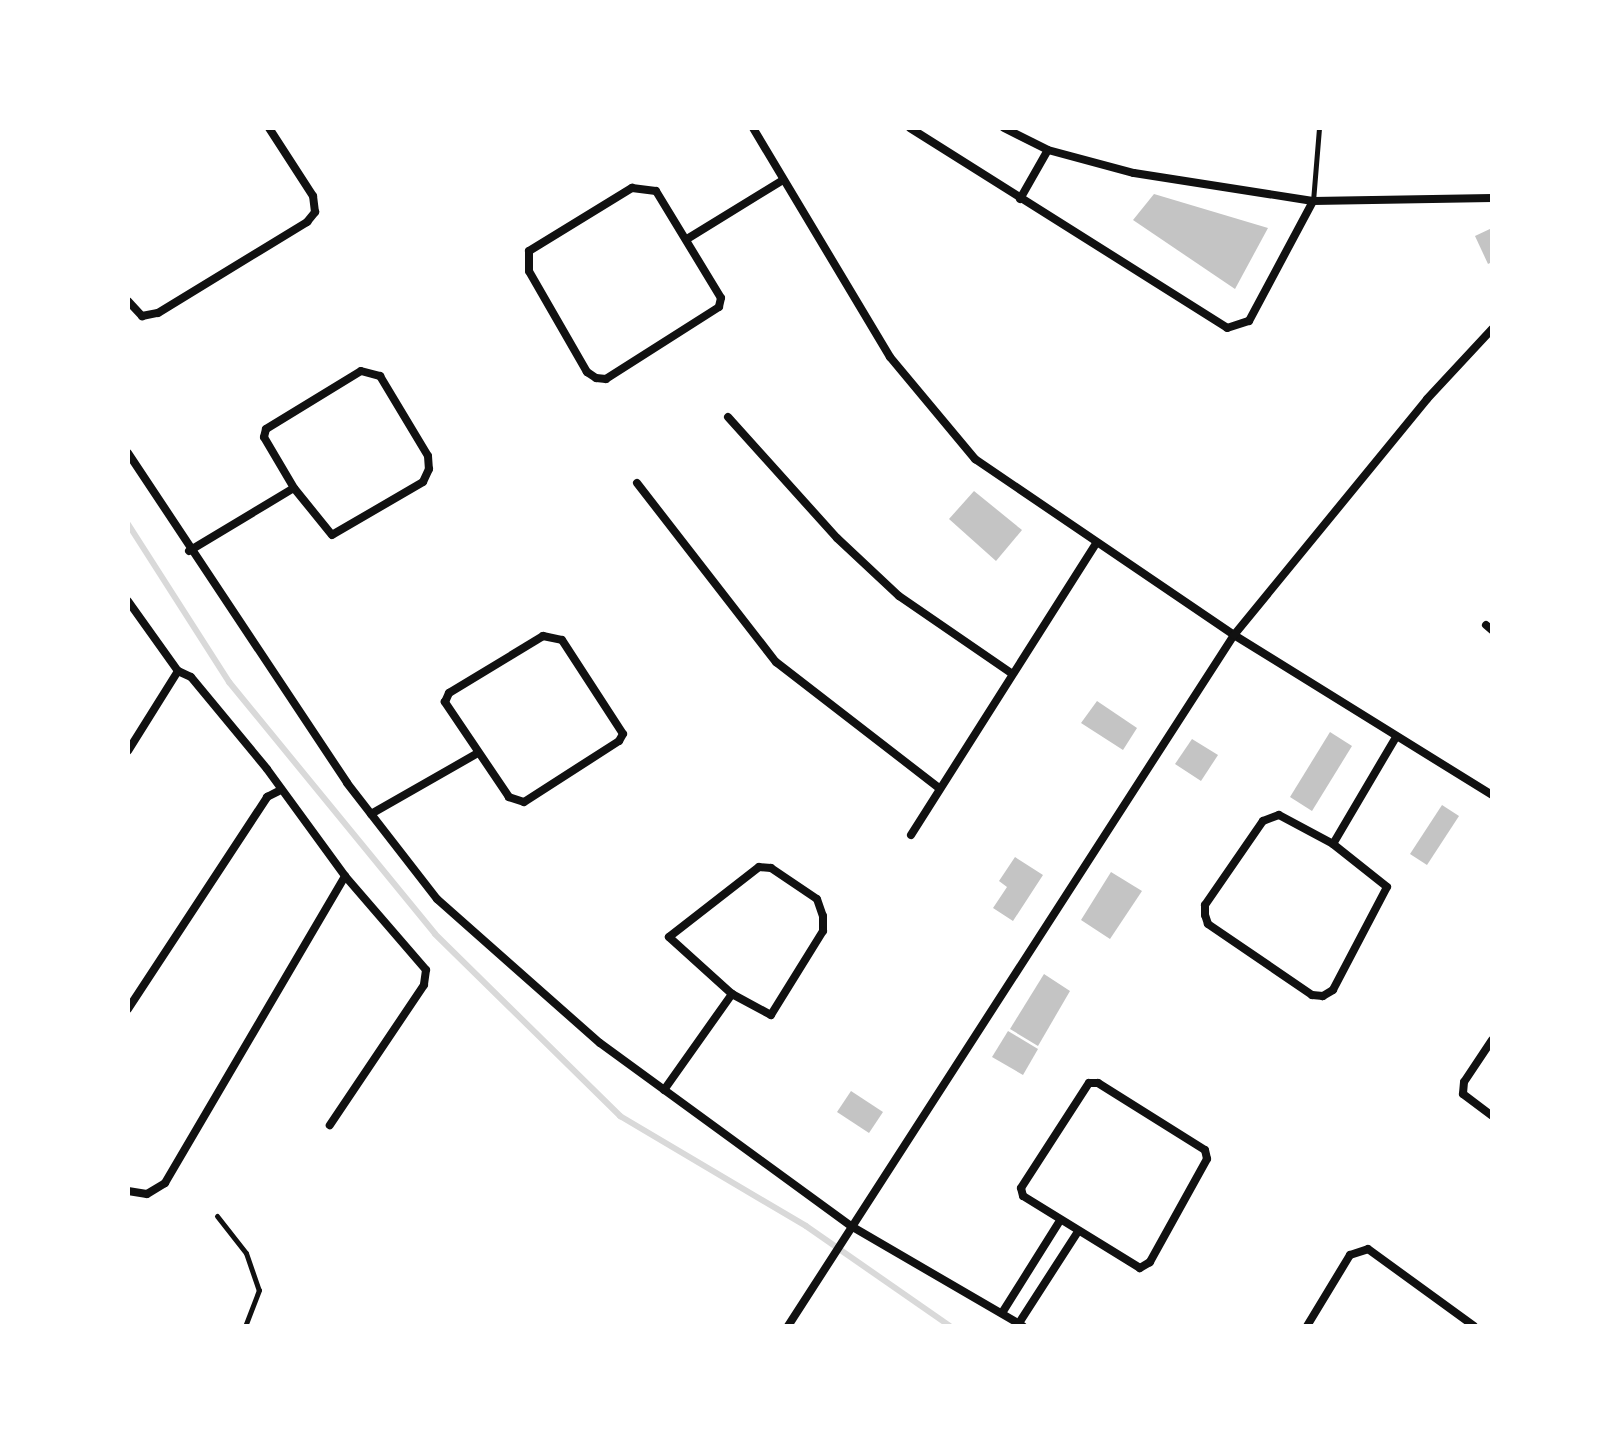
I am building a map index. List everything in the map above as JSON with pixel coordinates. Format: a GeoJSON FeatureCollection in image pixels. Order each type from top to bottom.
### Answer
{"type":"FeatureCollection","features":[{"type":"Feature","properties":{"kind":"street"},"geometry":{"type":"LineString","coordinates":[[128,301],[142,316],[158,313],[307,222],[315,212],[313,196],[269,128]]}},
{"type":"Feature","properties":{"kind":"street"},"geometry":{"type":"LineString","coordinates":[[753,128],[890,357],[975,459],[1234,635],[1492,795]]}},
{"type":"Feature","properties":{"kind":"street"},"geometry":{"type":"LineString","coordinates":[[910,128],[1227,328],[1249,321],[1313,201]]}},
{"type":"Feature","properties":{"kind":"street"},"geometry":{"type":"LineString","coordinates":[[1004,128],[1048,150],[1134,173],[1313,201],[1492,198]]}},
{"type":"Feature","properties":{"kind":"street"},"geometry":{"type":"LineString","coordinates":[[1020,199],[1048,150]]}},
{"type":"Feature","properties":{"kind":"street"},"geometry":{"type":"LineString","coordinates":[[687,239],[783,180]]}},
{"type":"Feature","properties":{"kind":"street"},"geometry":{"type":"LineString","coordinates":[[632,188],[656,191],[687,239],[718,288],[719,307],[606,379],[587,372],[529,271],[529,251],[632,188]]}},
{"type":"Feature","properties":{"kind":"street"},"geometry":{"type":"LineString","coordinates":[[788,1326],[1234,635],[1427,399],[1492,329]]}},
{"type":"Feature","properties":{"kind":"street"},"geometry":{"type":"LineString","coordinates":[[361,371],[380,376],[428,456],[423,482],[341,534],[332,535],[294,488],[266,445],[266,429],[361,371]]}},
{"type":"Feature","properties":{"kind":"street"},"geometry":{"type":"LineString","coordinates":[[728,417],[837,538],[899,596],[1011,673]]}},
{"type":"Feature","properties":{"kind":"street"},"geometry":{"type":"LineString","coordinates":[[128,453],[189,551],[371,814],[437,899],[600,1043],[851,1226],[1021,1325],[1077,1233]]}},
{"type":"Feature","properties":{"kind":"street"},"geometry":{"type":"LineString","coordinates":[[637,483],[776,662],[939,788]]}},
{"type":"Feature","properties":{"kind":"street"},"geometry":{"type":"LineString","coordinates":[[189,551],[294,488]]}},
{"type":"Feature","properties":{"kind":"street"},"geometry":{"type":"LineString","coordinates":[[911,835],[1096,543]]}},
{"type":"Feature","properties":{"kind":"street"},"geometry":{"type":"LineString","coordinates":[[128,601],[178,671],[191,677],[248,746],[279,791],[292,801],[345,876],[426,970],[424,985],[330,1125]]}},
{"type":"Feature","properties":{"kind":"street"},"geometry":{"type":"LineString","coordinates":[[543,636],[562,640],[623,734],[619,741],[524,802],[509,797],[476,754],[447,709],[449,693],[543,636]]}},
{"type":"Feature","properties":{"kind":"street"},"geometry":{"type":"LineString","coordinates":[[128,749],[178,671]]}},
{"type":"Feature","properties":{"kind":"street"},"geometry":{"type":"LineString","coordinates":[[1333,844],[1396,737]]}},
{"type":"Feature","properties":{"kind":"street"},"geometry":{"type":"LineString","coordinates":[[371,814],[476,754]]}},
{"type":"Feature","properties":{"kind":"street"},"geometry":{"type":"LineString","coordinates":[[128,1009],[267,797],[279,791]]}},
{"type":"Feature","properties":{"kind":"street"},"geometry":{"type":"LineString","coordinates":[[1279,815],[1333,844],[1387,887],[1333,990],[1312,995],[1208,924],[1205,905],[1270,816],[1279,815]]}},
{"type":"Feature","properties":{"kind":"street"},"geometry":{"type":"LineString","coordinates":[[771,868],[817,899],[823,931],[777,1012],[760,1011],[732,994],[669,937],[747,872],[771,868]]}},
{"type":"Feature","properties":{"kind":"street"},"geometry":{"type":"LineString","coordinates":[[128,1191],[147,1194],[165,1183],[345,876]]}},
{"type":"Feature","properties":{"kind":"street"},"geometry":{"type":"LineString","coordinates":[[664,1090],[732,994]]}},
{"type":"Feature","properties":{"kind":"street"},"geometry":{"type":"LineString","coordinates":[[1492,1040],[1464,1082],[1463,1094],[1492,1116]]}},
{"type":"Feature","properties":{"kind":"street"},"geometry":{"type":"LineString","coordinates":[[1089,1083],[1098,1083],[1200,1142],[1207,1159],[1150,1262],[1130,1265],[1077,1233],[1029,1203],[1021,1188],[1089,1083]]}},
{"type":"Feature","properties":{"kind":"street"},"geometry":{"type":"LineString","coordinates":[[1002,1313],[1059,1222]]}},
{"type":"Feature","properties":{"kind":"street"},"geometry":{"type":"LineString","coordinates":[[1307,1326],[1350,1255],[1368,1249],[1474,1326]]}},
{"type":"Feature","properties":{"kind":"lane"},"geometry":{"type":"LineString","coordinates":[[1313,201],[1319,128]]}},
{"type":"Feature","properties":{"kind":"lane"},"geometry":{"type":"LineString","coordinates":[[217,1216],[246,1253],[259,1290],[245,1326]]}},
{"type":"Feature","properties":{"kind":"building"},"geometry":{"type":"Polygon","coordinates":[[[1154,194],[1268,228],[1235,289],[1133,220],[1154,194]]]}},
{"type":"Feature","properties":{"kind":"building"},"geometry":{"type":"Polygon","coordinates":[[[1492,228],[1492,262],[1488,264],[1475,236],[1492,228]]]}},
{"type":"Feature","properties":{"kind":"building"},"geometry":{"type":"Polygon","coordinates":[[[974,491],[1022,530],[996,561],[949,519],[974,491]]]}},
{"type":"Feature","properties":{"kind":"building"},"geometry":{"type":"Polygon","coordinates":[[[1097,701],[1137,728],[1123,750],[1081,723],[1097,701]]]}},
{"type":"Feature","properties":{"kind":"building"},"geometry":{"type":"Polygon","coordinates":[[[1330,732],[1352,746],[1312,811],[1290,797],[1330,732]]]}},
{"type":"Feature","properties":{"kind":"building"},"geometry":{"type":"Polygon","coordinates":[[[1192,739],[1218,755],[1201,781],[1175,764],[1192,739]]]}},
{"type":"Feature","properties":{"kind":"building"},"geometry":{"type":"Polygon","coordinates":[[[1442,805],[1459,816],[1427,865],[1410,854],[1442,805]]]}},
{"type":"Feature","properties":{"kind":"building"},"geometry":{"type":"Polygon","coordinates":[[[1015,857],[1043,875],[1013,921],[993,908],[1007,887],[999,881],[1015,857]]]}},
{"type":"Feature","properties":{"kind":"building"},"geometry":{"type":"Polygon","coordinates":[[[1111,872],[1142,891],[1110,939],[1081,920],[1111,872]]]}},
{"type":"Feature","properties":{"kind":"building"},"geometry":{"type":"Polygon","coordinates":[[[1044,974],[1070,991],[1038,1046],[1010,1029],[1044,974]]]}},
{"type":"Feature","properties":{"kind":"building"},"geometry":{"type":"Polygon","coordinates":[[[1008,1031],[1038,1049],[1023,1075],[992,1057],[1008,1031]]]}},
{"type":"Feature","properties":{"kind":"building"},"geometry":{"type":"Polygon","coordinates":[[[851,1091],[883,1112],[869,1133],[837,1112],[851,1091]]]}},
{"type":"Feature","properties":{"kind":"waterway"},"geometry":{"type":"LineString","coordinates":[[128,524],[229,682],[435,934],[620,1116],[806,1226],[950,1326]]}}]}
